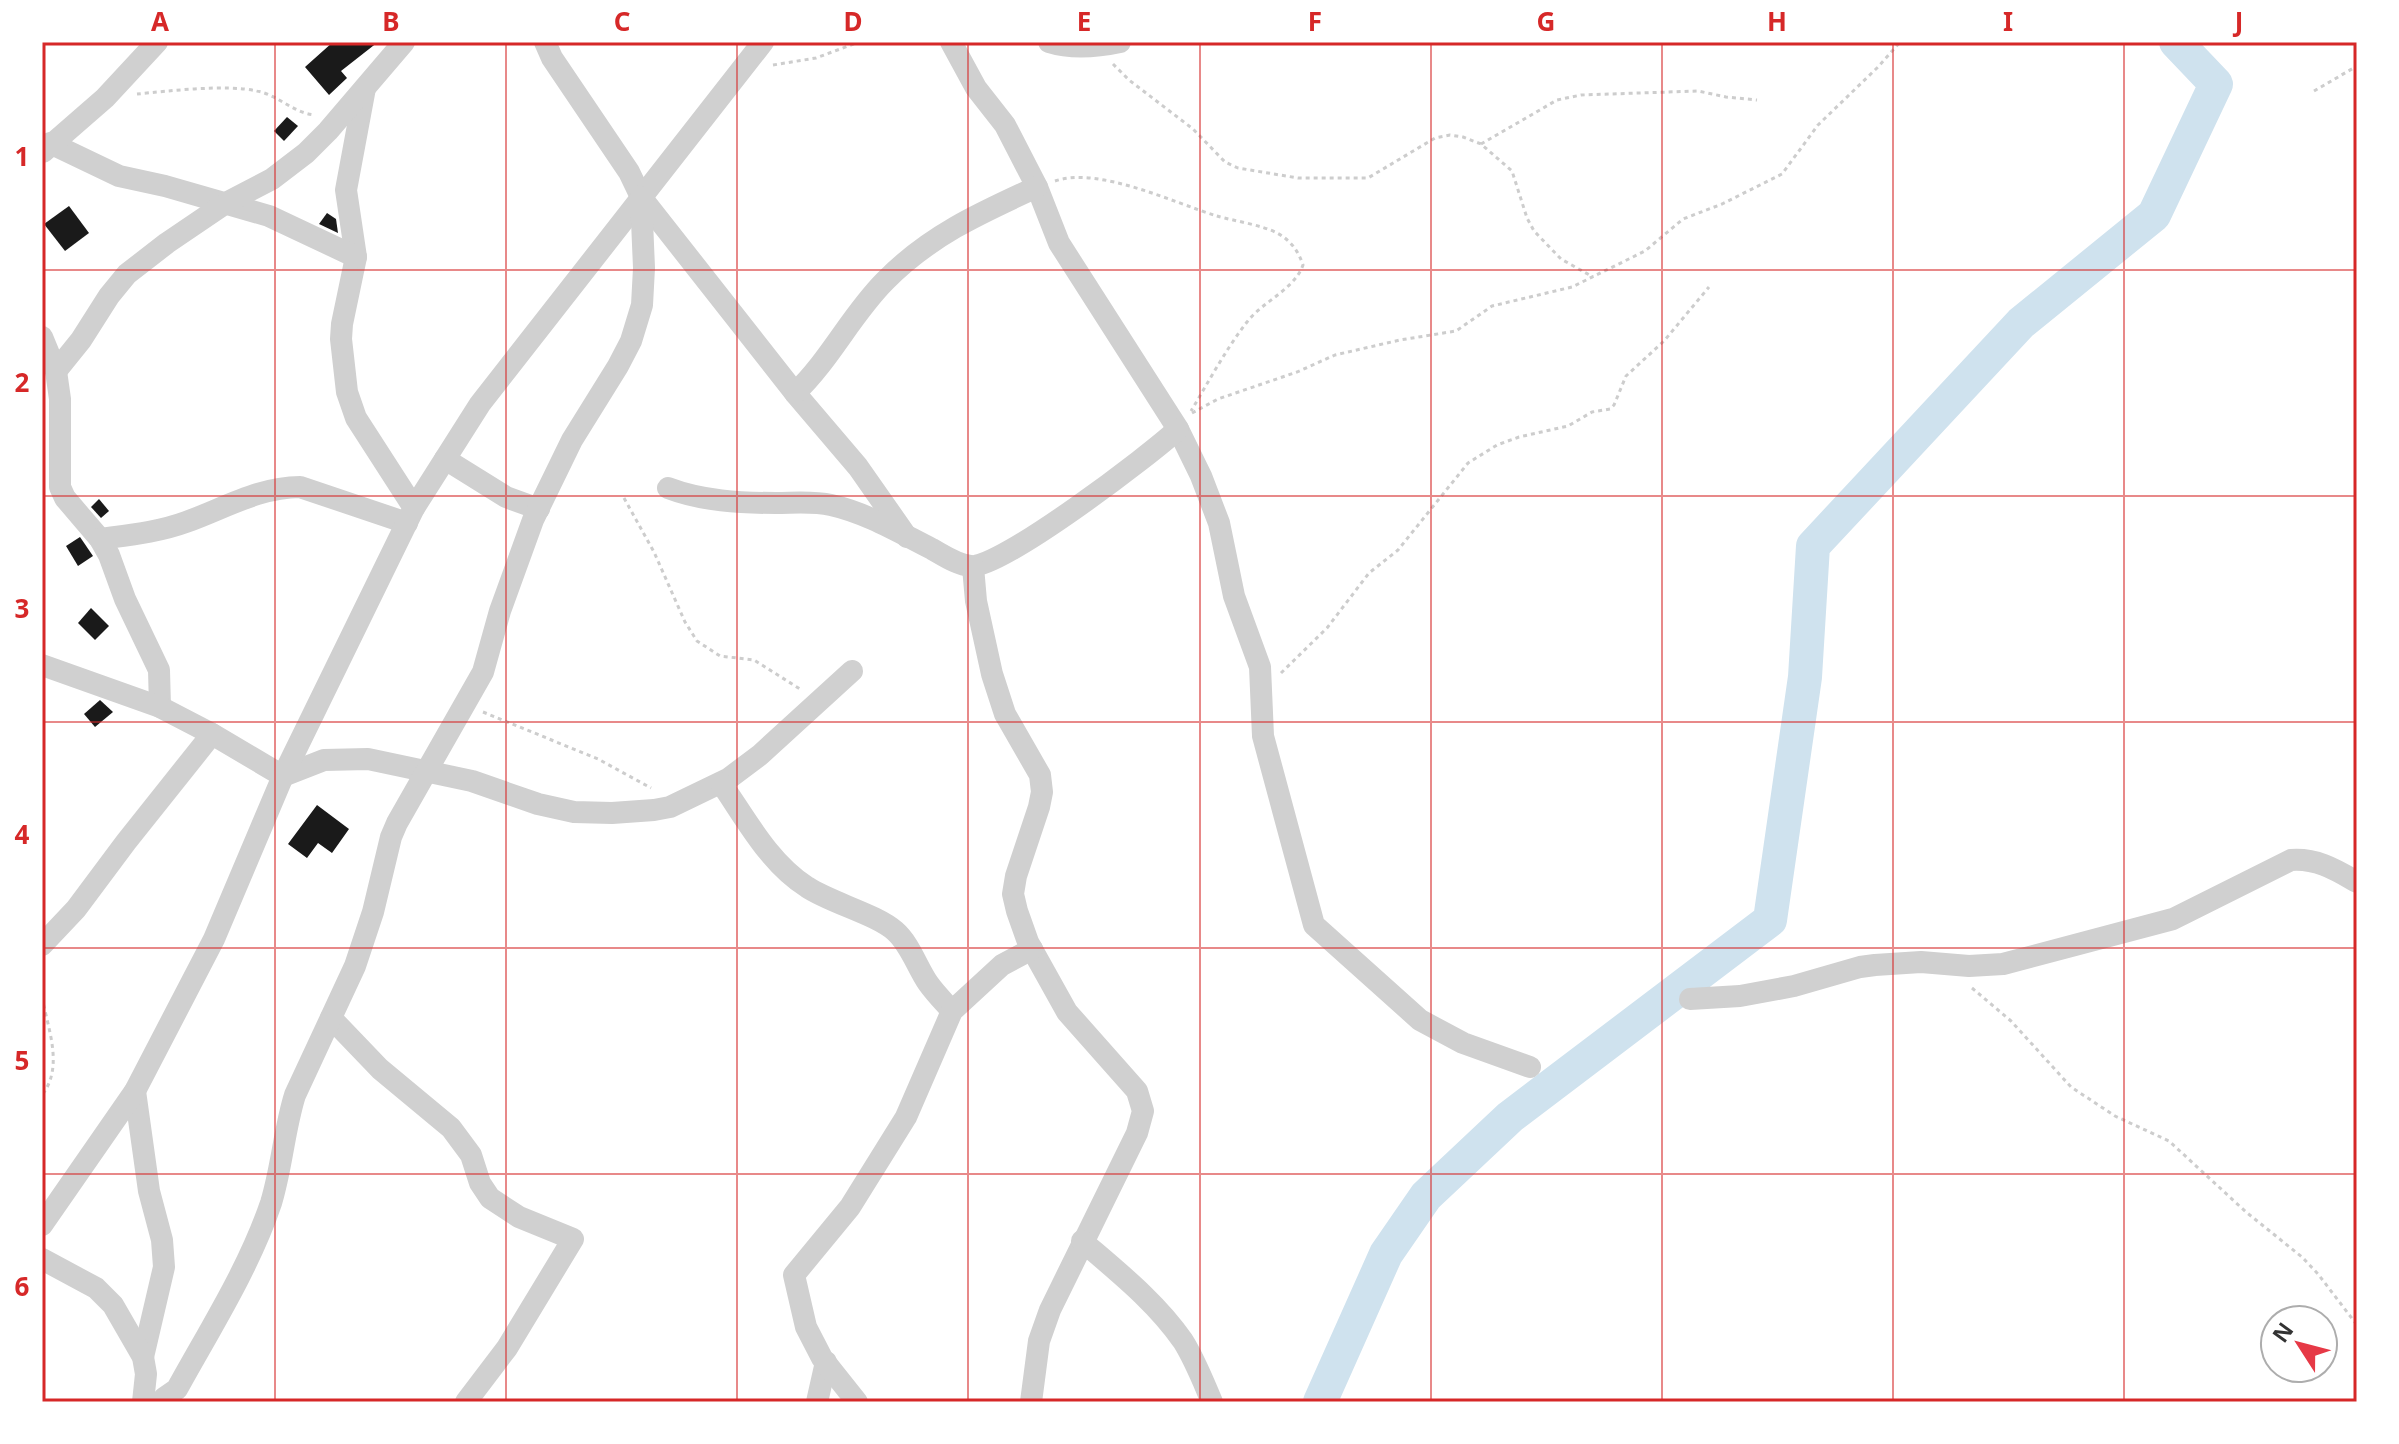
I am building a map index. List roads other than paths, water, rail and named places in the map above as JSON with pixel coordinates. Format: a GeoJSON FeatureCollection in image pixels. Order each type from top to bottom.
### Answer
{"type":"FeatureCollection","features":[{"type":"Feature","properties":{"kind":"street"},"geometry":{"type":"LineString","coordinates":[[157,42],[105,98],[46,148],[119,176],[269,216],[356,257]]}},
{"type":"Feature","properties":{"kind":"street"},"geometry":{"type":"LineString","coordinates":[[56,371],[127,274],[226,203],[272,179],[306,153],[404,42]]}},
{"type":"Feature","properties":{"kind":"street"},"geometry":{"type":"LineString","coordinates":[[545,42],[552,58],[629,172],[641,197],[795,393],[858,467],[907,537]]}},
{"type":"Feature","properties":{"kind":"street"},"geometry":{"type":"LineString","coordinates":[[42,1225],[135,1091],[214,939],[283,776],[410,515],[480,404],[763,42]]}},
{"type":"Feature","properties":{"kind":"street"},"geometry":{"type":"LineString","coordinates":[[951,42],[976,88],[1005,125],[1037,187],[1059,243],[1184,422],[1219,523],[1234,596],[1260,667],[1263,736],[1314,925],[1420,1020],[1463,1043],[1530,1067]]}},
{"type":"Feature","properties":{"kind":"street"},"geometry":{"type":"LineString","coordinates":[[1049,42],[1067,47],[1113,44]]}},
{"type":"Feature","properties":{"kind":"street"},"geometry":{"type":"LineString","coordinates":[[365,87],[346,190],[356,257],[341,339],[347,392],[356,418],[410,515]]}},
{"type":"Feature","properties":{"kind":"street"},"geometry":{"type":"LineString","coordinates":[[795,393],[885,281],[952,228],[1037,187]]}},
{"type":"Feature","properties":{"kind":"street"},"geometry":{"type":"LineString","coordinates":[[42,1259],[104,1294],[113,1305],[144,1365],[158,1401],[177,1389],[263,1223],[278,1177],[295,1095],[364,940],[391,837],[483,672],[500,611],[533,520],[572,440],[631,341],[642,305],[641,197]]}},
{"type":"Feature","properties":{"kind":"street"},"geometry":{"type":"LineString","coordinates":[[42,337],[56,371],[60,399],[60,487],[70,505],[100,539],[114,567],[127,606],[159,670],[160,707]]}},
{"type":"Feature","properties":{"kind":"street"},"geometry":{"type":"LineString","coordinates":[[668,488],[688,496],[734,502],[831,505],[870,518],[973,567],[1002,557],[1025,543],[1147,454],[1184,422]]}},
{"type":"Feature","properties":{"kind":"street"},"geometry":{"type":"LineString","coordinates":[[445,459],[506,497],[539,509]]}},
{"type":"Feature","properties":{"kind":"street"},"geometry":{"type":"LineString","coordinates":[[100,539],[173,526],[266,491],[285,487],[300,487],[410,515]]}},
{"type":"Feature","properties":{"kind":"street"},"geometry":{"type":"LineString","coordinates":[[973,567],[976,601],[992,674],[1005,714],[1040,775],[1042,792],[1039,807],[1022,852],[1013,894],[1017,911],[1032,949],[1067,1012],[1125,1075],[1137,1091],[1143,1111],[1137,1133],[1050,1310],[1039,1341],[1031,1402]]}},
{"type":"Feature","properties":{"kind":"street"},"geometry":{"type":"LineString","coordinates":[[42,665],[160,707],[283,776]]}},
{"type":"Feature","properties":{"kind":"street"},"geometry":{"type":"LineString","coordinates":[[283,776],[324,760],[368,759],[472,781],[538,804],[574,812],[638,812],[670,807],[721,783],[760,755],[852,671]]}},
{"type":"Feature","properties":{"kind":"street"},"geometry":{"type":"LineString","coordinates":[[42,945],[76,909],[212,734]]}},
{"type":"Feature","properties":{"kind":"street"},"geometry":{"type":"LineString","coordinates":[[721,783],[765,846],[792,876],[806,887],[896,931],[929,984],[952,1011]]}},
{"type":"Feature","properties":{"kind":"street"},"geometry":{"type":"LineString","coordinates":[[1690,999],[1740,996],[1875,965],[1921,962],[1949,966],[2003,964],[2173,919],[2291,860],[2308,859],[2333,868],[2357,882]]}},
{"type":"Feature","properties":{"kind":"street"},"geometry":{"type":"LineString","coordinates":[[857,1402],[826,1362],[806,1327],[794,1275],[850,1207],[906,1117],[952,1011],[1002,965],[1032,949]]}},
{"type":"Feature","properties":{"kind":"street"},"geometry":{"type":"LineString","coordinates":[[331,1018],[380,1069],[451,1128],[471,1155],[480,1183],[490,1198],[519,1217],[573,1239],[507,1348],[466,1402]]}},
{"type":"Feature","properties":{"kind":"street"},"geometry":{"type":"LineString","coordinates":[[135,1091],[149,1191],[162,1240],[164,1267],[144,1365]]}},
{"type":"Feature","properties":{"kind":"street"},"geometry":{"type":"LineString","coordinates":[[1082,1241],[1138,1289],[1174,1330],[1193,1359],[1212,1402]]}},
{"type":"Feature","properties":{"kind":"street"},"geometry":{"type":"LineString","coordinates":[[817,1402],[826,1362]]}},
{"type":"Feature","properties":{"kind":"waterway"},"geometry":{"type":"LineString","coordinates":[[1320,1402],[1386,1254],[1426,1196],[1510,1117],[1770,920],[1805,677],[1813,546],[2021,323],[2154,215],[2216,84],[2176,42]]}}]}
